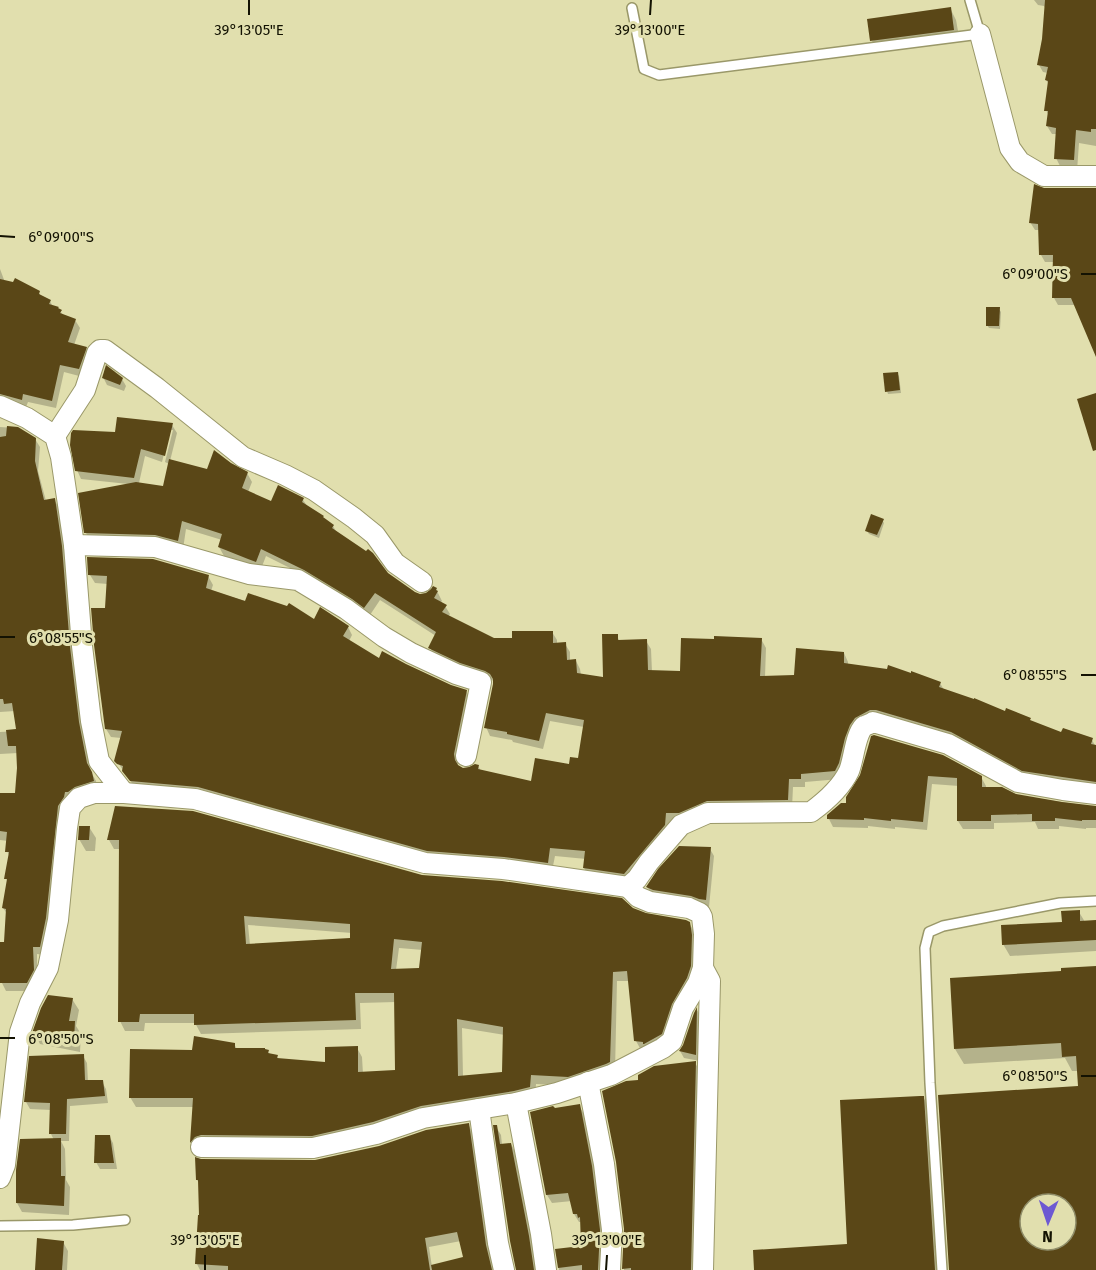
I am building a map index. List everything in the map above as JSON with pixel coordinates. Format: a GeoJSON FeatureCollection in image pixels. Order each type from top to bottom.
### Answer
{"type":"FeatureCollection","features":[{"type":"Feature","properties":{"kind":"street"},"geometry":{"type":"LineString","coordinates":[[980,34],[1010,148],[1020,162],[1044,176],[1096,176]]}},
{"type":"Feature","properties":{"kind":"street"},"geometry":{"type":"LineString","coordinates":[[54,436],[85,390],[97,352],[105,350],[157,388],[243,457],[314,490],[354,518],[375,535],[395,563],[422,582]]}},
{"type":"Feature","properties":{"kind":"street"},"geometry":{"type":"LineString","coordinates":[[0,406],[27,418],[54,436],[61,457],[74,545],[91,721],[99,760],[123,793]]}},
{"type":"Feature","properties":{"kind":"street"},"geometry":{"type":"LineString","coordinates":[[74,545],[155,548],[249,574],[298,580],[411,653],[456,674],[481,682],[465,756]]}},
{"type":"Feature","properties":{"kind":"street"},"geometry":{"type":"LineString","coordinates":[[628,887],[638,879],[649,862],[681,825],[708,813],[811,812],[837,789],[849,771],[860,733],[865,726],[873,722],[948,744],[1018,782],[1096,794]]}},
{"type":"Feature","properties":{"kind":"street"},"geometry":{"type":"LineString","coordinates":[[0,1178],[5,1165],[20,1032],[30,1003],[48,968],[58,920],[66,828],[70,808],[79,798],[94,793],[123,793],[195,799],[425,863],[503,869],[628,887],[638,897],[650,902],[689,908],[700,913],[702,917],[703,968],[698,983],[683,1008],[672,1041],[648,1057],[611,1076],[516,1103],[423,1118],[376,1134],[313,1148],[201,1148]]}},
{"type":"Feature","properties":{"kind":"street"},"geometry":{"type":"LineString","coordinates":[[703,968],[710,981],[703,1270]]}},
{"type":"Feature","properties":{"kind":"street"},"geometry":{"type":"LineString","coordinates":[[588,1082],[604,1164],[612,1230],[610,1270]]}},
{"type":"Feature","properties":{"kind":"street"},"geometry":{"type":"LineString","coordinates":[[516,1103],[546,1270]]}},
{"type":"Feature","properties":{"kind":"street"},"geometry":{"type":"LineString","coordinates":[[479,1109],[504,1270]]}},
{"type":"Feature","properties":{"kind":"lane"},"geometry":{"type":"LineString","coordinates":[[632,8],[644,69],[659,75],[980,34],[970,0]]}},
{"type":"Feature","properties":{"kind":"lane"},"geometry":{"type":"LineString","coordinates":[[942,1270],[928,1049],[925,948],[929,932],[943,926],[1060,903],[1096,901]]}},
{"type":"Feature","properties":{"kind":"lane"},"geometry":{"type":"LineString","coordinates":[[0,1226],[74,1225],[125,1220]]}},
{"type":"Feature","properties":{"kind":"building"},"geometry":{"type":"Polygon","coordinates":[[[1045,0],[1096,0],[1096,129],[1091,129],[1091,132],[1076,130],[1074,160],[1054,159],[1056,128],[1046,126],[1048,111],[1044,111],[1048,81],[1045,80],[1048,67],[1037,65],[1045,0]]]}},
{"type":"Feature","properties":{"kind":"building"},"geometry":{"type":"Polygon","coordinates":[[[951,7],[954,30],[870,41],[867,19],[951,7]]]}},
{"type":"Feature","properties":{"kind":"building"},"geometry":{"type":"Polygon","coordinates":[[[1034,184],[1044,188],[1096,188],[1096,357],[1071,298],[1052,298],[1053,255],[1039,255],[1038,224],[1029,223],[1034,184]]]}},
{"type":"Feature","properties":{"kind":"building"},"geometry":{"type":"Polygon","coordinates":[[[15,278],[40,291],[39,294],[51,300],[49,304],[62,310],[60,313],[76,319],[68,342],[87,347],[79,369],[60,365],[52,401],[23,394],[22,400],[0,394],[0,279],[13,282],[15,278]]]}},
{"type":"Feature","properties":{"kind":"building"},"geometry":{"type":"Polygon","coordinates":[[[986,307],[1000,307],[999,326],[986,326],[986,307]]]}},
{"type":"Feature","properties":{"kind":"building"},"geometry":{"type":"Polygon","coordinates":[[[106,365],[123,378],[120,385],[102,378],[106,365]]]}},
{"type":"Feature","properties":{"kind":"building"},"geometry":{"type":"Polygon","coordinates":[[[898,372],[900,390],[885,392],[883,373],[898,372]]]}},
{"type":"Feature","properties":{"kind":"building"},"geometry":{"type":"Polygon","coordinates":[[[1096,393],[1096,450],[1093,451],[1077,399],[1096,393]]]}},
{"type":"Feature","properties":{"kind":"building"},"geometry":{"type":"Polygon","coordinates":[[[117,417],[173,423],[165,456],[141,449],[134,478],[75,471],[70,445],[73,430],[115,432],[117,417]]]}},
{"type":"Feature","properties":{"kind":"building"},"geometry":{"type":"Polygon","coordinates":[[[7,426],[18,427],[36,438],[35,461],[44,500],[55,498],[62,546],[79,722],[87,763],[94,781],[65,792],[58,806],[46,918],[40,947],[33,947],[34,970],[27,983],[0,983],[0,942],[4,942],[6,909],[2,908],[9,852],[5,852],[7,832],[0,831],[0,793],[15,793],[17,768],[16,746],[8,746],[6,730],[16,729],[12,703],[4,704],[3,699],[0,699],[0,437],[6,436],[7,426]]]}},
{"type":"Feature","properties":{"kind":"building"},"geometry":{"type":"Polygon","coordinates":[[[214,450],[248,472],[242,488],[271,501],[278,485],[304,498],[302,502],[324,516],[334,525],[332,528],[366,551],[368,549],[388,573],[415,592],[426,593],[433,586],[437,588],[438,591],[434,598],[447,605],[442,612],[494,638],[512,638],[512,631],[553,631],[553,643],[566,642],[567,660],[576,659],[577,673],[603,677],[602,634],[618,634],[618,640],[647,639],[648,670],[680,671],[681,638],[714,639],[714,636],[762,638],[760,676],[794,675],[796,648],[844,652],[844,663],[887,669],[888,665],[911,673],[911,671],[941,682],[939,687],[1005,711],[1006,708],[1061,732],[1063,728],[1093,738],[1091,744],[1096,745],[1096,782],[1022,771],[951,732],[870,710],[855,718],[850,725],[835,771],[801,774],[801,779],[789,779],[788,800],[707,801],[679,813],[666,813],[665,825],[624,874],[583,868],[585,851],[550,848],[548,863],[427,851],[198,787],[130,781],[122,771],[123,766],[114,761],[122,731],[105,729],[94,645],[91,608],[105,608],[107,576],[88,575],[87,557],[153,559],[209,575],[206,588],[245,601],[248,593],[287,606],[289,603],[314,619],[320,607],[349,626],[343,636],[379,658],[382,651],[451,685],[467,690],[454,754],[458,765],[463,768],[475,764],[479,765],[478,769],[531,781],[535,758],[569,764],[570,757],[578,758],[584,720],[546,713],[539,741],[484,728],[493,684],[490,674],[428,648],[436,632],[375,593],[364,608],[304,570],[261,549],[256,562],[218,547],[222,534],[182,521],[178,541],[155,535],[84,533],[78,493],[136,482],[163,486],[169,459],[207,469],[214,450]]]}},
{"type":"Feature","properties":{"kind":"building"},"geometry":{"type":"Polygon","coordinates":[[[871,514],[884,519],[877,535],[865,531],[871,514]]]}},
{"type":"Feature","properties":{"kind":"building"},"geometry":{"type":"Polygon","coordinates":[[[871,736],[943,755],[982,776],[982,787],[1002,787],[1016,794],[1096,806],[1096,820],[1055,818],[1055,821],[1032,821],[1032,814],[991,815],[991,821],[957,821],[957,778],[928,776],[923,822],[864,818],[864,820],[827,819],[827,815],[841,803],[846,803],[846,797],[860,775],[871,736]]]}},
{"type":"Feature","properties":{"kind":"building"},"geometry":{"type":"Polygon","coordinates":[[[115,806],[193,811],[422,875],[502,881],[622,898],[633,908],[646,913],[690,922],[691,966],[672,1004],[662,1034],[644,1044],[634,1041],[627,971],[613,972],[610,1062],[606,1064],[568,1077],[531,1075],[530,1087],[421,1106],[373,1122],[312,1136],[201,1135],[195,1137],[190,1143],[193,1098],[129,1098],[130,1049],[192,1050],[194,1036],[235,1043],[235,1048],[265,1048],[269,1050],[268,1053],[278,1055],[277,1058],[325,1062],[325,1047],[358,1046],[358,1072],[395,1070],[394,993],[355,993],[356,1020],[194,1025],[194,1014],[140,1014],[139,1022],[118,1022],[119,840],[107,840],[115,806]],[[244,916],[246,944],[350,938],[350,924],[244,916]],[[394,939],[391,969],[419,968],[422,942],[394,939]],[[457,1019],[458,1076],[502,1072],[503,1027],[457,1019]]]}},
{"type":"Feature","properties":{"kind":"building"},"geometry":{"type":"Polygon","coordinates":[[[79,826],[90,826],[89,840],[78,840],[79,826]]]}},
{"type":"Feature","properties":{"kind":"building"},"geometry":{"type":"Polygon","coordinates":[[[679,846],[711,847],[706,900],[646,887],[658,869],[679,846]]]}},
{"type":"Feature","properties":{"kind":"building"},"geometry":{"type":"Polygon","coordinates":[[[1080,910],[1080,921],[1096,920],[1096,940],[1002,945],[1001,925],[1062,922],[1061,911],[1080,910]]]}},
{"type":"Feature","properties":{"kind":"building"},"geometry":{"type":"Polygon","coordinates":[[[1096,966],[1096,1270],[949,1270],[938,1095],[1078,1086],[1076,1056],[1062,1057],[1061,1043],[954,1049],[950,978],[1061,971],[1061,968],[1096,966]]]}},
{"type":"Feature","properties":{"kind":"building"},"geometry":{"type":"Polygon","coordinates":[[[48,995],[73,998],[69,1021],[75,1021],[74,1041],[32,1033],[48,995]]]}},
{"type":"Feature","properties":{"kind":"building"},"geometry":{"type":"Polygon","coordinates":[[[697,1007],[696,1055],[679,1051],[697,1007]]]}},
{"type":"Feature","properties":{"kind":"building"},"geometry":{"type":"Polygon","coordinates":[[[84,1054],[85,1080],[103,1080],[105,1096],[67,1099],[66,1134],[49,1134],[50,1103],[24,1102],[29,1056],[84,1054]]]}},
{"type":"Feature","properties":{"kind":"building"},"geometry":{"type":"Polygon","coordinates":[[[696,1061],[691,1270],[622,1269],[624,1229],[616,1162],[602,1091],[626,1081],[638,1080],[638,1075],[654,1066],[696,1061]]]}},
{"type":"Feature","properties":{"kind":"building"},"geometry":{"type":"Polygon","coordinates":[[[924,1096],[935,1270],[754,1270],[753,1250],[847,1244],[840,1100],[924,1096]]]}},
{"type":"Feature","properties":{"kind":"building"},"geometry":{"type":"Polygon","coordinates":[[[580,1104],[592,1166],[600,1230],[598,1270],[582,1270],[582,1265],[558,1268],[555,1249],[581,1246],[580,1217],[573,1214],[568,1193],[546,1195],[530,1112],[553,1106],[555,1108],[580,1104]]]}},
{"type":"Feature","properties":{"kind":"building"},"geometry":{"type":"Polygon","coordinates":[[[469,1123],[486,1245],[492,1270],[432,1270],[431,1265],[463,1257],[457,1232],[425,1238],[430,1270],[228,1270],[228,1266],[195,1264],[199,1215],[195,1157],[201,1159],[315,1160],[379,1146],[426,1130],[469,1123]]]}},
{"type":"Feature","properties":{"kind":"building"},"geometry":{"type":"Polygon","coordinates":[[[493,1125],[497,1125],[500,1144],[511,1143],[534,1270],[516,1270],[493,1125]]]}},
{"type":"Feature","properties":{"kind":"building"},"geometry":{"type":"Polygon","coordinates":[[[95,1135],[110,1135],[114,1163],[94,1163],[95,1135]]]}},
{"type":"Feature","properties":{"kind":"building"},"geometry":{"type":"Polygon","coordinates":[[[61,1138],[61,1176],[65,1176],[64,1206],[16,1203],[16,1170],[20,1139],[61,1138]]]}},
{"type":"Feature","properties":{"kind":"building"},"geometry":{"type":"Polygon","coordinates":[[[37,1238],[64,1241],[62,1270],[35,1270],[37,1238]]]}}]}
